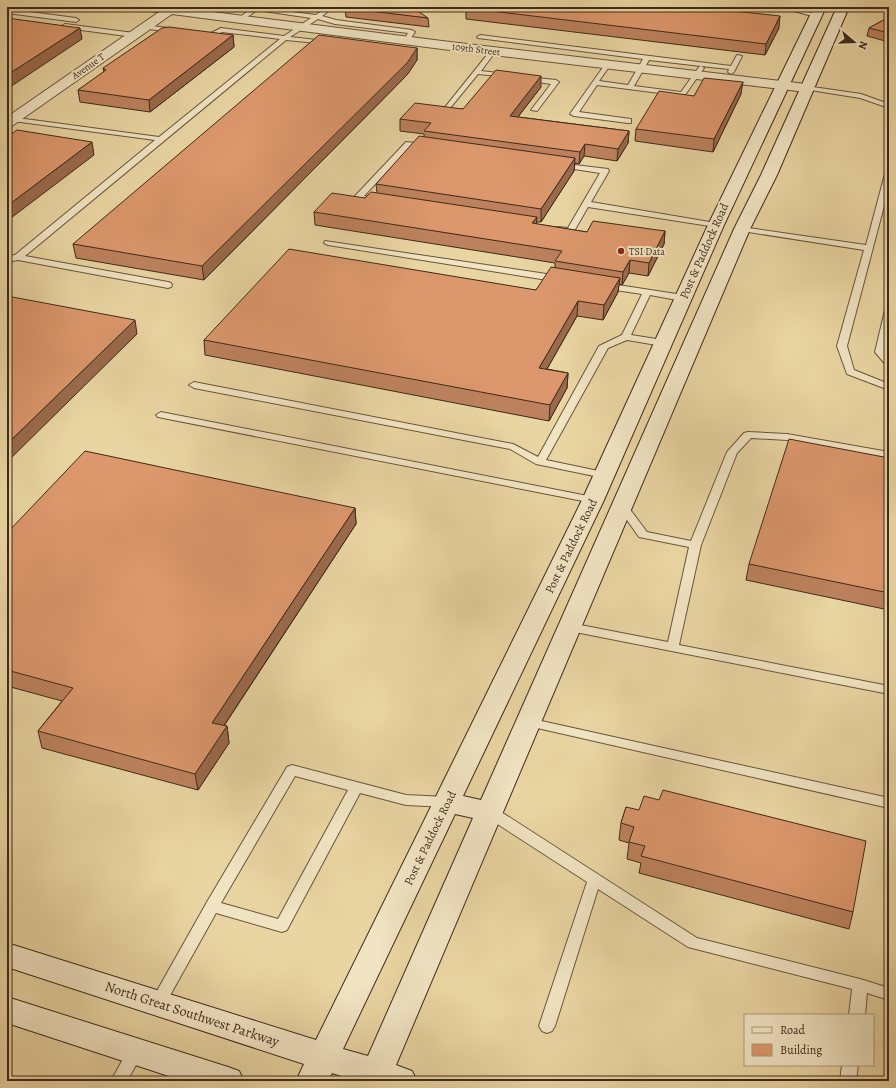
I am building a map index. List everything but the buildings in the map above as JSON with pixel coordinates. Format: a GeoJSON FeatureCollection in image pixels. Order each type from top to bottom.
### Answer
{"type":"FeatureCollection","features":[{"type":"Feature","properties":{"kind":"street","name":"109th Street"},"geometry":{"type":"LineString","coordinates":[[147,7],[170,10],[243,13],[299,26],[412,43],[608,64],[645,63],[694,75],[806,88]]}},
{"type":"Feature","properties":{"kind":"street"},"geometry":{"type":"LineString","coordinates":[[383,1078],[490,812],[528,722],[742,229],[769,175],[806,88],[843,7]]}},
{"type":"Feature","properties":{"kind":"street","name":"Avenue T"},"geometry":{"type":"LineString","coordinates":[[10,121],[170,10]]}},
{"type":"Feature","properties":{"kind":"street","name":"Post & Paddock Road"},"geometry":{"type":"LineString","coordinates":[[319,1068],[593,500],[716,225],[818,11]]}},
{"type":"Feature","properties":{"kind":"street"},"geometry":{"type":"LineString","coordinates":[[716,225],[742,229]]}},
{"type":"Feature","properties":{"kind":"street"},"geometry":{"type":"LineString","coordinates":[[593,500],[622,506]]}},
{"type":"Feature","properties":{"kind":"street"},"geometry":{"type":"LineString","coordinates":[[448,802],[490,812]]}},
{"type":"Feature","properties":{"kind":"street","name":"North Great Southwest Parkway"},"geometry":{"type":"LineString","coordinates":[[7,955],[158,1003],[319,1068],[383,1078]]}},
{"type":"Feature","properties":{"kind":"street"},"geometry":{"type":"LineString","coordinates":[[7,1010],[228,1081]]}},
{"type":"Feature","properties":{"kind":"lane"},"geometry":{"type":"LineString","coordinates":[[18,257],[299,26],[318,17],[331,7]]}},
{"type":"Feature","properties":{"kind":"lane"},"geometry":{"type":"LineString","coordinates":[[782,7],[818,11]]}},
{"type":"Feature","properties":{"kind":"lane"},"geometry":{"type":"LineString","coordinates":[[243,13],[256,8]]}},
{"type":"Feature","properties":{"kind":"lane"},"geometry":{"type":"LineString","coordinates":[[243,13],[256,8],[318,17],[335,22],[412,32],[412,43]]}},
{"type":"Feature","properties":{"kind":"lane"},"geometry":{"type":"LineString","coordinates":[[7,11],[94,23],[93,29]]}},
{"type":"Feature","properties":{"kind":"lane"},"geometry":{"type":"LineString","coordinates":[[51,29],[58,30],[65,26],[134,35]]}},
{"type":"Feature","properties":{"kind":"lane"},"geometry":{"type":"LineString","coordinates":[[145,27],[182,32]]}},
{"type":"Feature","properties":{"kind":"lane"},"geometry":{"type":"LineString","coordinates":[[197,33],[212,35],[221,30],[331,44]]}},
{"type":"Feature","properties":{"kind":"lane"},"geometry":{"type":"LineString","coordinates":[[469,48],[486,30]]}},
{"type":"Feature","properties":{"kind":"lane"},"geometry":{"type":"LineString","coordinates":[[480,37],[589,50],[645,63],[704,64],[732,70],[739,56]]}},
{"type":"Feature","properties":{"kind":"lane"},"geometry":{"type":"LineString","coordinates":[[525,54],[534,43]]}},
{"type":"Feature","properties":{"kind":"lane"},"geometry":{"type":"LineString","coordinates":[[581,61],[589,50]]}},
{"type":"Feature","properties":{"kind":"lane"},"geometry":{"type":"LineString","coordinates":[[444,112],[493,51]]}},
{"type":"Feature","properties":{"kind":"lane"},"geometry":{"type":"LineString","coordinates":[[630,87],[645,63]]}},
{"type":"Feature","properties":{"kind":"lane"},"geometry":{"type":"LineString","coordinates":[[608,64],[574,114],[628,121]]}},
{"type":"Feature","properties":{"kind":"lane"},"geometry":{"type":"LineString","coordinates":[[595,83],[683,94],[694,75],[704,64]]}},
{"type":"Feature","properties":{"kind":"lane"},"geometry":{"type":"LineString","coordinates":[[476,72],[556,82],[535,110]]}},
{"type":"Feature","properties":{"kind":"lane"},"geometry":{"type":"LineString","coordinates":[[806,88],[861,96],[889,106]]}},
{"type":"Feature","properties":{"kind":"lane"},"geometry":{"type":"LineString","coordinates":[[10,121],[161,140]]}},
{"type":"Feature","properties":{"kind":"lane"},"geometry":{"type":"LineString","coordinates":[[382,201],[358,198],[409,144],[433,147]]}},
{"type":"Feature","properties":{"kind":"lane"},"geometry":{"type":"LineString","coordinates":[[547,227],[570,231],[605,171],[550,163]]}},
{"type":"Feature","properties":{"kind":"lane"},"geometry":{"type":"LineString","coordinates":[[889,172],[842,346],[850,372],[889,387]]}},
{"type":"Feature","properties":{"kind":"lane"},"geometry":{"type":"LineString","coordinates":[[586,204],[716,225]]}},
{"type":"Feature","properties":{"kind":"lane"},"geometry":{"type":"LineString","coordinates":[[742,229],[869,248]]}},
{"type":"Feature","properties":{"kind":"lane"},"geometry":{"type":"LineString","coordinates":[[328,243],[569,280]]}},
{"type":"Feature","properties":{"kind":"lane"},"geometry":{"type":"LineString","coordinates":[[7,259],[18,257],[168,285]]}},
{"type":"Feature","properties":{"kind":"lane"},"geometry":{"type":"LineString","coordinates":[[593,284],[683,298]]}},
{"type":"Feature","properties":{"kind":"lane"},"geometry":{"type":"LineString","coordinates":[[626,338],[647,292]]}},
{"type":"Feature","properties":{"kind":"lane"},"geometry":{"type":"LineString","coordinates":[[889,310],[880,352],[889,363]]}},
{"type":"Feature","properties":{"kind":"lane"},"geometry":{"type":"LineString","coordinates":[[540,462],[604,346],[626,338],[663,343]]}},
{"type":"Feature","properties":{"kind":"lane"},"geometry":{"type":"LineString","coordinates":[[194,385],[513,447],[540,462],[604,475]]}},
{"type":"Feature","properties":{"kind":"lane"},"geometry":{"type":"LineString","coordinates":[[161,415],[593,500]]}},
{"type":"Feature","properties":{"kind":"lane"},"geometry":{"type":"LineString","coordinates":[[673,647],[695,545],[732,452],[748,435],[787,437],[889,455]]}},
{"type":"Feature","properties":{"kind":"lane"},"geometry":{"type":"LineString","coordinates":[[622,506],[643,535],[695,545]]}},
{"type":"Feature","properties":{"kind":"lane"},"geometry":{"type":"LineString","coordinates":[[570,627],[889,690]]}},
{"type":"Feature","properties":{"kind":"lane"},"geometry":{"type":"LineString","coordinates":[[528,722],[889,803]]}},
{"type":"Feature","properties":{"kind":"lane"},"geometry":{"type":"LineString","coordinates":[[158,1003],[212,906],[292,770],[406,800],[448,802]]}},
{"type":"Feature","properties":{"kind":"lane"},"geometry":{"type":"LineString","coordinates":[[212,906],[282,926],[356,788]]}},
{"type":"Feature","properties":{"kind":"lane"},"geometry":{"type":"LineString","coordinates":[[490,812],[594,881],[693,943],[860,985],[889,994]]}},
{"type":"Feature","properties":{"kind":"lane"},"geometry":{"type":"LineString","coordinates":[[547,1026],[594,881]]}},
{"type":"Feature","properties":{"kind":"lane"},"geometry":{"type":"LineString","coordinates":[[857,1014],[860,985]]}},
{"type":"Feature","properties":{"kind":"lane"},"geometry":{"type":"LineString","coordinates":[[120,1081],[136,1052]]}},
{"type":"Feature","properties":{"kind":"lane"},"geometry":{"type":"LineString","coordinates":[[848,1081],[850,1066]]}},
{"type":"Feature","properties":{"kind":"place","name":"TSI Data"},"geometry":{"type":"Point","coordinates":[621,251]}}]}
